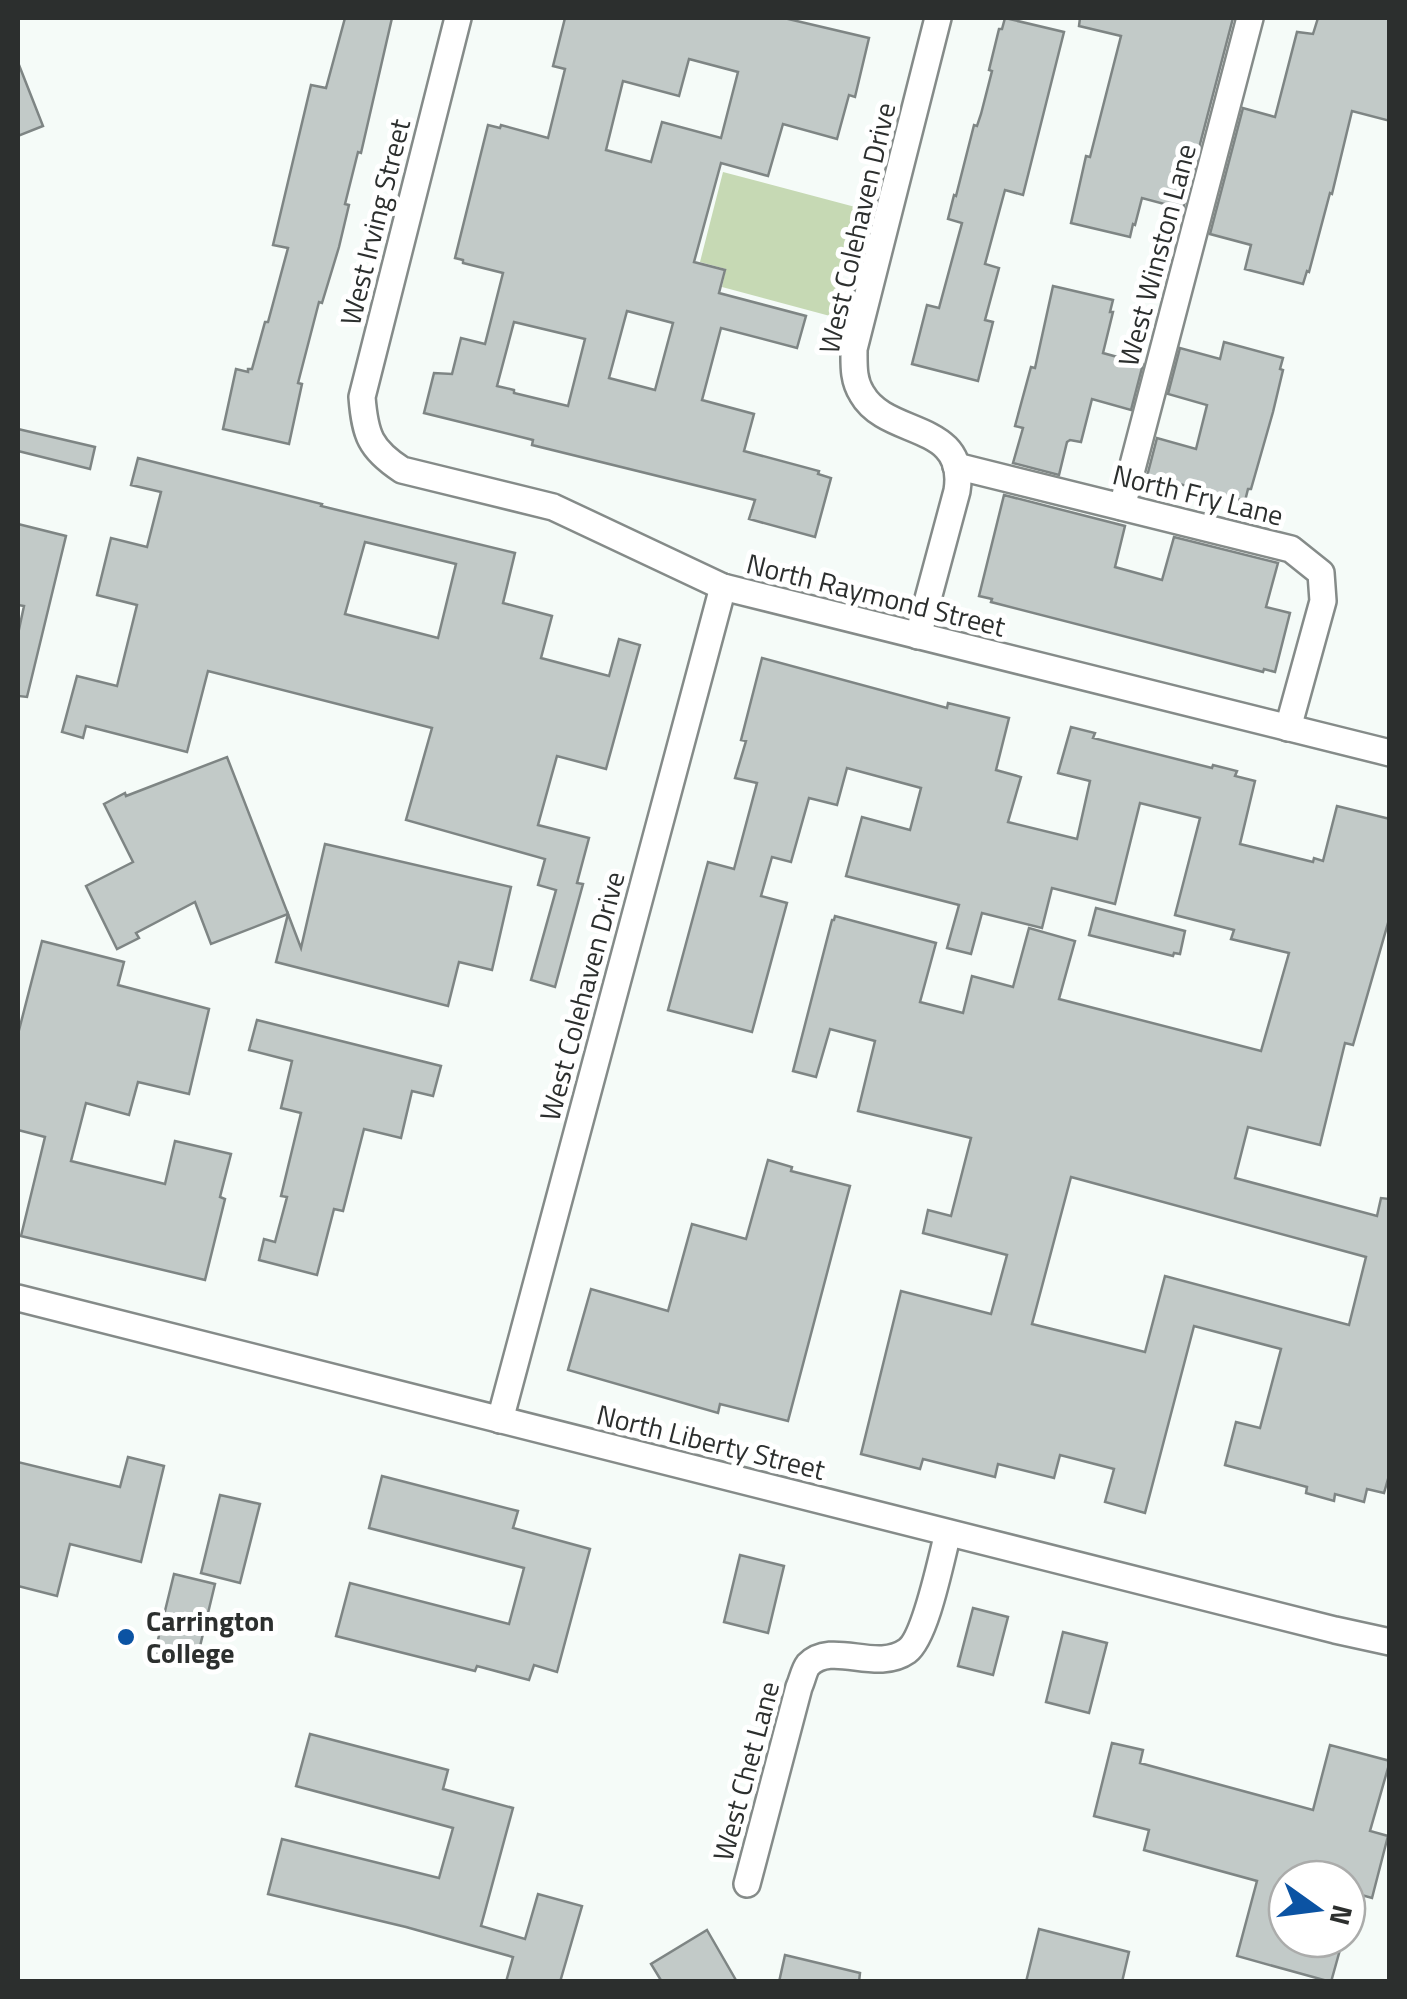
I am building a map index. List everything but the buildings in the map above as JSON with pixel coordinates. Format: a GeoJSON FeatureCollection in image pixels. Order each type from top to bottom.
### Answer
{"type":"FeatureCollection","features":[{"type":"Feature","properties":{"kind":"street","name":"West Irving Street"},"geometry":{"type":"LineString","coordinates":[[370,442],[362,397],[458,18]]}},
{"type":"Feature","properties":{"kind":"street","name":"West Colehaven Drive"},"geometry":{"type":"LineString","coordinates":[[938,18],[854,348],[854,375],[874,409],[898,424],[936,437],[956,466]]}},
{"type":"Feature","properties":{"kind":"street","name":"West Winston Lane"},"geometry":{"type":"LineString","coordinates":[[1122,507],[1250,18]]}},
{"type":"Feature","properties":{"kind":"street","name":"North Raymond Street"},"geometry":{"type":"LineString","coordinates":[[370,442],[402,470],[553,507],[722,587],[1390,753]]}},
{"type":"Feature","properties":{"kind":"street","name":"North Fry Lane"},"geometry":{"type":"LineString","coordinates":[[956,466],[1292,549],[1321,573],[1322,601],[1288,728]]}},
{"type":"Feature","properties":{"kind":"street"},"geometry":{"type":"LineString","coordinates":[[918,636],[956,491],[956,466]]}},
{"type":"Feature","properties":{"kind":"street","name":"West Colehaven Drive"},"geometry":{"type":"LineString","coordinates":[[500,1420],[722,587]]}},
{"type":"Feature","properties":{"kind":"street","name":"North Liberty Street"},"geometry":{"type":"LineString","coordinates":[[18,1298],[1390,1642]]}},
{"type":"Feature","properties":{"kind":"street","name":"West Chet Lane"},"geometry":{"type":"LineString","coordinates":[[747,1884],[799,1687],[808,1666],[824,1656],[850,1655],[880,1662],[908,1650],[921,1631],[948,1532]]}},
{"type":"Feature","properties":{"kind":"green space"},"geometry":{"type":"Polygon","coordinates":[[[723,172],[859,208],[830,316],[722,287],[726,269],[700,262],[723,172]]]}},
{"type":"Feature","properties":{"kind":"place","name":"Carrington College"},"geometry":{"type":"Point","coordinates":[126,1637]}}]}
